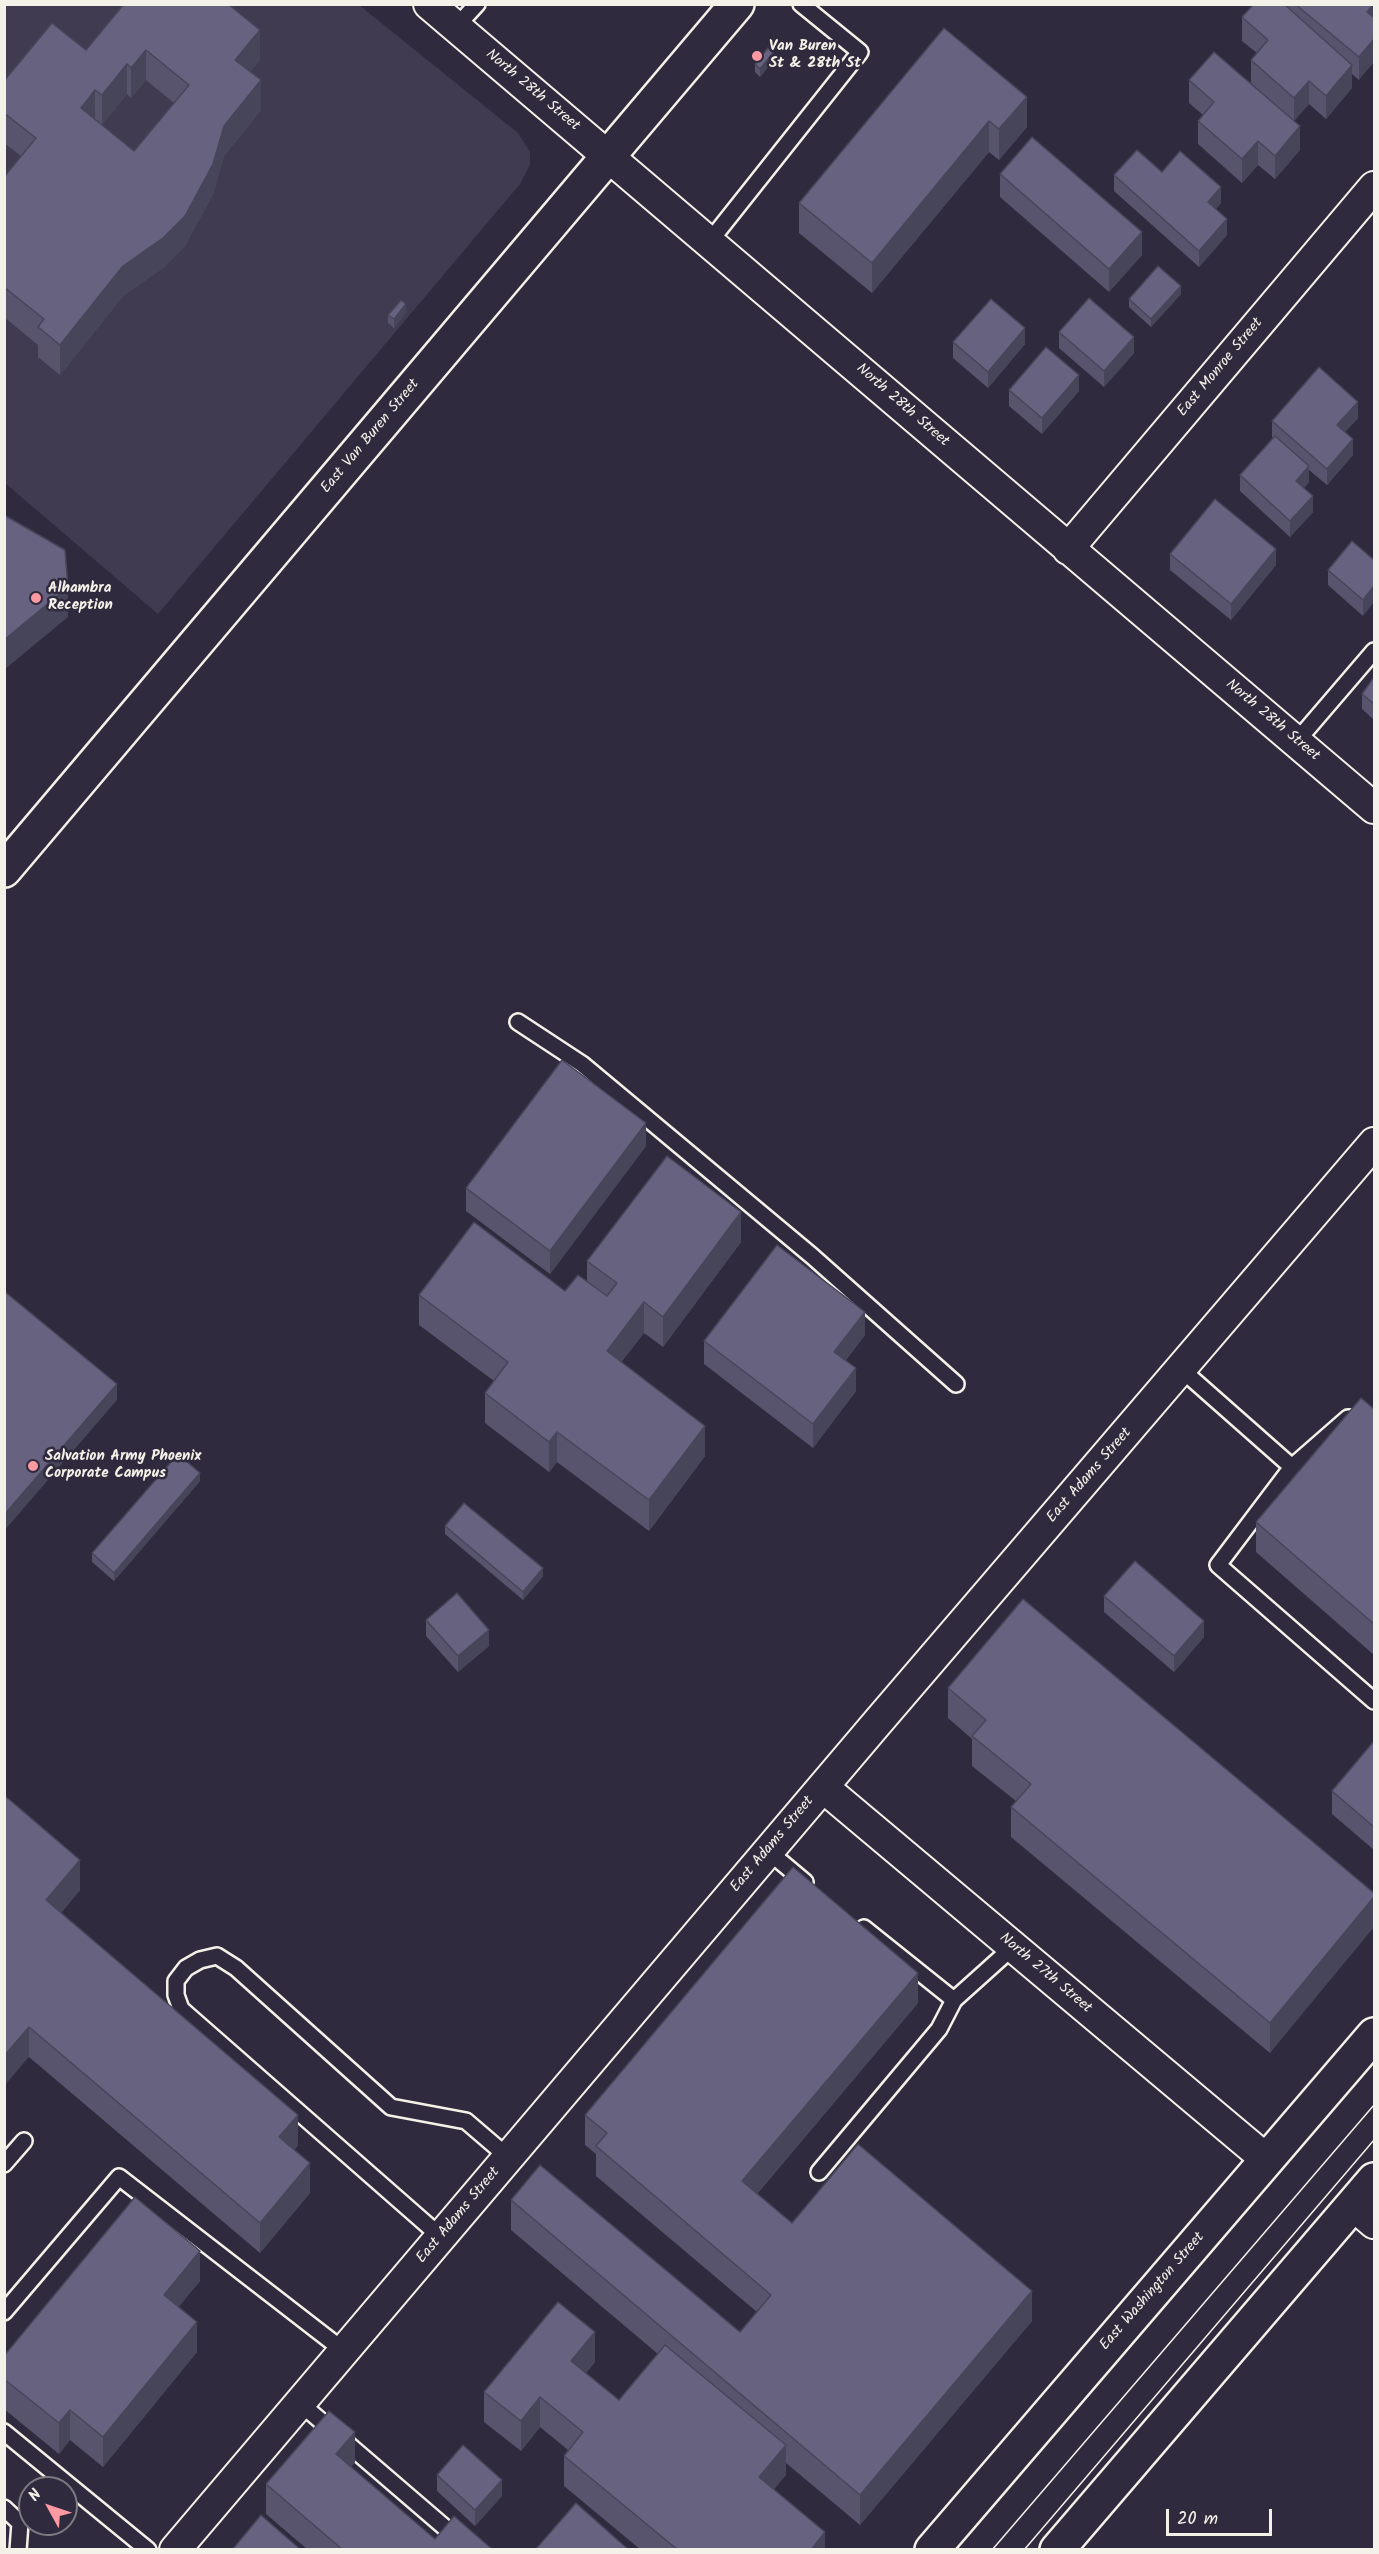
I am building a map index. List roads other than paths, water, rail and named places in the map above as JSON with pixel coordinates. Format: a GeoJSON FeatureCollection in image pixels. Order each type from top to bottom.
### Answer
{"type":"FeatureCollection","features":[{"type":"Feature","properties":{"kind":"main road","name":"East Van Buren Street"},"geometry":{"type":"LineString","coordinates":[[4,870],[737,4]]}},
{"type":"Feature","properties":{"kind":"main road","name":"East Washington Street"},"geometry":{"type":"LineString","coordinates":[[932,2550],[1374,2035]]}},
{"type":"Feature","properties":{"kind":"main road"},"geometry":{"type":"LineString","coordinates":[[1057,2550],[1364,2214],[1374,2180]]}},
{"type":"Feature","properties":{"kind":"street","name":"North 28th Street"},"geometry":{"type":"LineString","coordinates":[[429,4],[1374,808]]}},
{"type":"Feature","properties":{"kind":"street","name":"East Monroe Street"},"geometry":{"type":"LineString","coordinates":[[1068,549],[1374,186]]}},
{"type":"Feature","properties":{"kind":"street","name":"East Adams Street"},"geometry":{"type":"LineString","coordinates":[[175,2550],[768,1851],[1374,1143]]}},
{"type":"Feature","properties":{"kind":"street","name":"North 27th Street"},"geometry":{"type":"LineString","coordinates":[[823,1787],[1267,2160]]}},
{"type":"Feature","properties":{"kind":"lane"},"geometry":{"type":"LineString","coordinates":[[456,27],[477,4]]}},
{"type":"Feature","properties":{"kind":"lane"},"geometry":{"type":"LineString","coordinates":[[710,241],[861,52],[801,4]]}},
{"type":"Feature","properties":{"kind":"lane"},"geometry":{"type":"LineString","coordinates":[[1296,741],[1374,651]]}},
{"type":"Feature","properties":{"kind":"lane"},"geometry":{"type":"LineString","coordinates":[[518,1022],[591,1071],[812,1256],[956,1384]]}},
{"type":"Feature","properties":{"kind":"lane"},"geometry":{"type":"LineString","coordinates":[[1181,1369],[1292,1467]]}},
{"type":"Feature","properties":{"kind":"lane"},"geometry":{"type":"LineString","coordinates":[[1374,1419],[1348,1418],[1292,1467],[1218,1565],[1374,1701]]}},
{"type":"Feature","properties":{"kind":"lane"},"geometry":{"type":"LineString","coordinates":[[768,1851],[819,1892]]}},
{"type":"Feature","properties":{"kind":"lane"},"geometry":{"type":"LineString","coordinates":[[855,1921],[954,2000]]}},
{"type":"Feature","properties":{"kind":"lane"},"geometry":{"type":"LineString","coordinates":[[819,2172],[939,2029],[954,2000],[1013,1947]]}},
{"type":"Feature","properties":{"kind":"lane"},"geometry":{"type":"LineString","coordinates":[[441,2237],[181,2009],[176,1995],[176,1981],[186,1968],[200,1960],[217,1956],[236,1968],[391,2107],[466,2121],[508,2157]]}},
{"type":"Feature","properties":{"kind":"lane"},"geometry":{"type":"LineString","coordinates":[[4,2164],[24,2141]]}},
{"type":"Feature","properties":{"kind":"lane"},"geometry":{"type":"LineString","coordinates":[[4,2312],[119,2176],[344,2351]]}},
{"type":"Feature","properties":{"kind":"lane"},"geometry":{"type":"LineString","coordinates":[[300,2403],[471,2550]]}},
{"type":"Feature","properties":{"kind":"lane"},"geometry":{"type":"LineString","coordinates":[[4,2432],[148,2550]]}},
{"type":"Feature","properties":{"kind":"lane"},"geometry":{"type":"LineString","coordinates":[[4,2508],[20,2523],[18,2550]]}},
{"type":"Feature","properties":{"kind":"tram line"},"geometry":{"type":"LineString","coordinates":[[992,2550],[1374,2105]]}},
{"type":"Feature","properties":{"kind":"tram line"},"geometry":{"type":"LineString","coordinates":[[1024,2550],[1374,2140]]}},
{"type":"Feature","properties":{"kind":"place","name":"Van Buren St & 28th St"},"geometry":{"type":"Point","coordinates":[757,56]}},
{"type":"Feature","properties":{"kind":"place","name":"Alhambra Reception"},"geometry":{"type":"Point","coordinates":[36,598]}},
{"type":"Feature","properties":{"kind":"place","name":"Salvation Army Phoenix Corporate Campus"},"geometry":{"type":"Point","coordinates":[33,1466]}}]}
